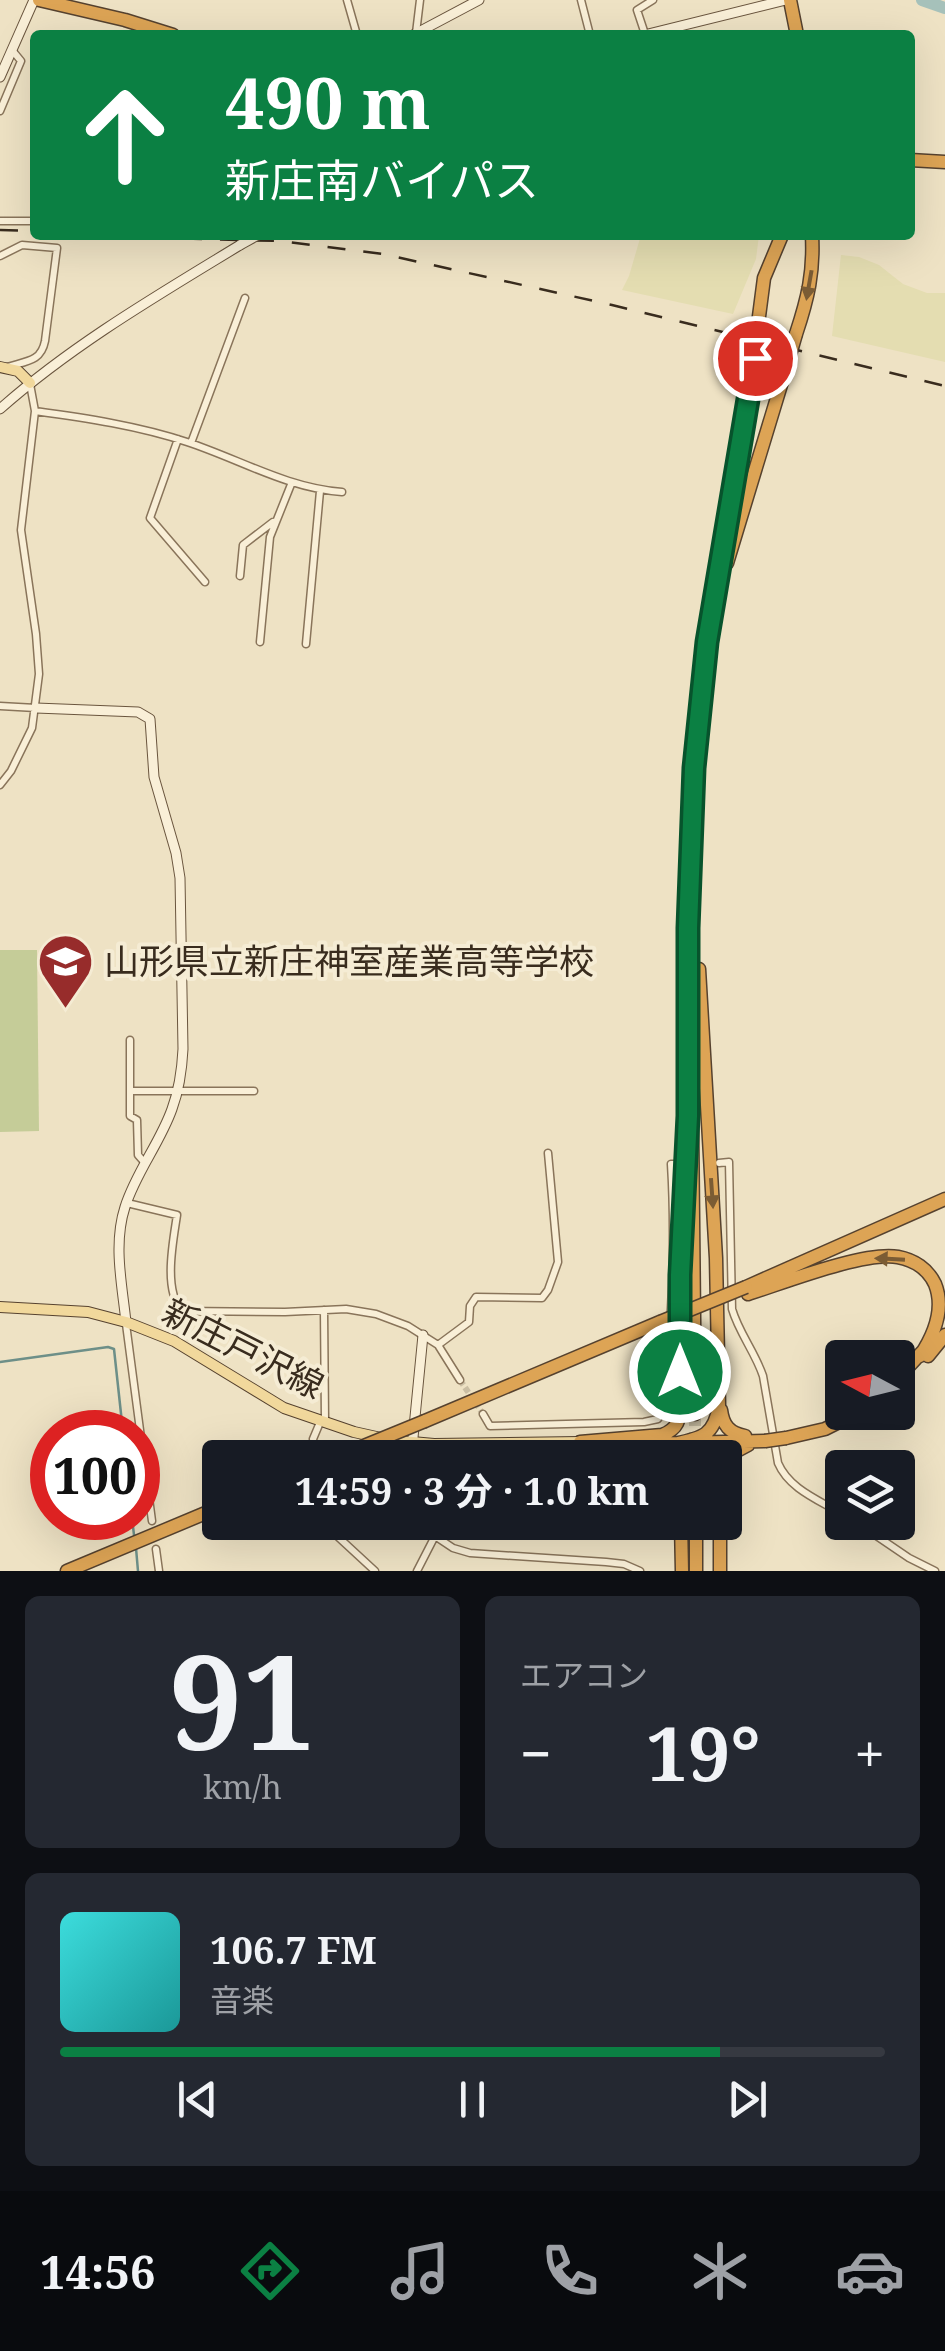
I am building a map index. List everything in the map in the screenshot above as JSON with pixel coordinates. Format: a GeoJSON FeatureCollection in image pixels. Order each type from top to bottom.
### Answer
{"type":"FeatureCollection","features":[{"type":"Feature","properties":{"kind":"highway"},"geometry":{"type":"LineString","coordinates":[[36,0],[157,30]]}},
{"type":"Feature","properties":{"kind":"highway"},"geometry":{"type":"LineString","coordinates":[[788,0],[796,30]]}},
{"type":"Feature","properties":{"kind":"highway"},"geometry":{"type":"LineString","coordinates":[[915,160],[945,162]]}},
{"type":"Feature","properties":{"kind":"highway"},"geometry":{"type":"LineString","coordinates":[[644,1440],[675,1428],[679,1420],[680,1275],[688,1146],[686,1005],[698,767],[709,642],[755,358],[764,278],[780,240]]}},
{"type":"Feature","properties":{"kind":"highway"},"geometry":{"type":"LineString","coordinates":[[709,642],[728,556],[809,294],[812,240]]}},
{"type":"Feature","properties":{"kind":"highway"},"geometry":{"type":"LineString","coordinates":[[691,886],[695,1414]]}},
{"type":"Feature","properties":{"kind":"highway"},"geometry":{"type":"LineString","coordinates":[[691,886],[715,1242],[719,1406],[708,1440]]}},
{"type":"Feature","properties":{"kind":"highway"},"geometry":{"type":"LineString","coordinates":[[378,1440],[747,1290],[945,1190]]}},
{"type":"Feature","properties":{"kind":"highway"},"geometry":{"type":"LineString","coordinates":[[812,1258],[945,1199]]}},
{"type":"Feature","properties":{"kind":"highway"},"geometry":{"type":"LineString","coordinates":[[747,1290],[867,1259],[905,1259],[930,1276],[939,1296],[937,1323],[923,1357]]}},
{"type":"Feature","properties":{"kind":"highway"},"geometry":{"type":"LineString","coordinates":[[923,1357],[945,1320]]}},
{"type":"Feature","properties":{"kind":"highway"},"geometry":{"type":"LineString","coordinates":[[915,1365],[945,1334]]}},
{"type":"Feature","properties":{"kind":"highway"},"geometry":{"type":"LineString","coordinates":[[719,1387],[724,1424],[734,1433],[765,1438]]}},
{"type":"Feature","properties":{"kind":"highway"},"geometry":{"type":"LineString","coordinates":[[680,1404],[685,1426],[708,1440],[765,1438],[825,1429]]}},
{"type":"Feature","properties":{"kind":"highway"},"geometry":{"type":"LineString","coordinates":[[786,1435],[825,1422]]}},
{"type":"Feature","properties":{"kind":"highway"},"geometry":{"type":"LineString","coordinates":[[708,1440],[745,1436]]}},
{"type":"Feature","properties":{"kind":"highway"},"geometry":{"type":"LineString","coordinates":[[742,1447],[765,1438]]}},
{"type":"Feature","properties":{"kind":"highway"},"geometry":{"type":"LineString","coordinates":[[67,1571],[202,1515]]}},
{"type":"Feature","properties":{"kind":"highway"},"geometry":{"type":"LineString","coordinates":[[681,1540],[682,1571]]}},
{"type":"Feature","properties":{"kind":"highway"},"geometry":{"type":"LineString","coordinates":[[696,1540],[696,1571]]}},
{"type":"Feature","properties":{"kind":"highway"},"geometry":{"type":"LineString","coordinates":[[720,1540],[720,1571]]}},
{"type":"Feature","properties":{"kind":"main road"},"geometry":{"type":"LineString","coordinates":[[3,367],[18,370],[30,383]]}},
{"type":"Feature","properties":{"kind":"main road","name":"新庄戸沢線"},"geometry":{"type":"LineString","coordinates":[[0,1307],[88,1312],[126,1322],[174,1341],[284,1408],[390,1440]]}},
{"type":"Feature","properties":{"kind":"street"},"geometry":{"type":"LineString","coordinates":[[0,77],[36,0]]}},
{"type":"Feature","properties":{"kind":"street"},"geometry":{"type":"LineString","coordinates":[[348,0],[356,30]]}},
{"type":"Feature","properties":{"kind":"street"},"geometry":{"type":"LineString","coordinates":[[415,30],[420,0]]}},
{"type":"Feature","properties":{"kind":"street"},"geometry":{"type":"LineString","coordinates":[[422,30],[479,0]]}},
{"type":"Feature","properties":{"kind":"street"},"geometry":{"type":"LineString","coordinates":[[581,0],[589,30]]}},
{"type":"Feature","properties":{"kind":"street"},"geometry":{"type":"LineString","coordinates":[[643,30],[637,10],[652,0]]}},
{"type":"Feature","properties":{"kind":"street"},"geometry":{"type":"LineString","coordinates":[[736,0],[737,12]]}},
{"type":"Feature","properties":{"kind":"street"},"geometry":{"type":"LineString","coordinates":[[664,30],[788,0]]}},
{"type":"Feature","properties":{"kind":"street"},"geometry":{"type":"LineString","coordinates":[[0,111],[21,62],[12,50]]}},
{"type":"Feature","properties":{"kind":"street"},"geometry":{"type":"LineString","coordinates":[[0,220],[30,222]]}},
{"type":"Feature","properties":{"kind":"street"},"geometry":{"type":"LineString","coordinates":[[0,410],[30,383],[145,303],[249,240]]}},
{"type":"Feature","properties":{"kind":"street"},"geometry":{"type":"LineString","coordinates":[[0,256],[22,246],[57,248],[44,348],[37,358],[3,367]]}},
{"type":"Feature","properties":{"kind":"street"},"geometry":{"type":"LineString","coordinates":[[191,443],[245,298]]}},
{"type":"Feature","properties":{"kind":"street"},"geometry":{"type":"LineString","coordinates":[[0,784],[32,728],[39,674],[21,530],[36,411],[30,383]]}},
{"type":"Feature","properties":{"kind":"street"},"geometry":{"type":"LineString","coordinates":[[36,411],[178,439],[292,482],[320,491],[342,492]]}},
{"type":"Feature","properties":{"kind":"street"},"geometry":{"type":"LineString","coordinates":[[178,439],[150,518],[205,582]]}},
{"type":"Feature","properties":{"kind":"street"},"geometry":{"type":"LineString","coordinates":[[260,642],[270,537],[292,482]]}},
{"type":"Feature","properties":{"kind":"street"},"geometry":{"type":"LineString","coordinates":[[306,644],[320,491]]}},
{"type":"Feature","properties":{"kind":"street"},"geometry":{"type":"LineString","coordinates":[[240,576],[243,545],[274,522]]}},
{"type":"Feature","properties":{"kind":"street"},"geometry":{"type":"LineString","coordinates":[[0,706],[138,712],[150,719],[154,777],[180,878],[183,1049],[174,1106],[127,1202],[119,1240],[137,1410]]}},
{"type":"Feature","properties":{"kind":"street"},"geometry":{"type":"LineString","coordinates":[[130,1040],[130,1116],[137,1120],[138,1154],[145,1163]]}},
{"type":"Feature","properties":{"kind":"street"},"geometry":{"type":"LineString","coordinates":[[130,1091],[254,1092]]}},
{"type":"Feature","properties":{"kind":"street"},"geometry":{"type":"LineString","coordinates":[[438,1345],[470,1322],[470,1306],[476,1298],[542,1298],[548,1290],[558,1262],[548,1153]]}},
{"type":"Feature","properties":{"kind":"street"},"geometry":{"type":"LineString","coordinates":[[719,1163],[729,1162],[732,1309],[763,1376],[778,1463],[793,1484],[825,1504]]}},
{"type":"Feature","properties":{"kind":"street"},"geometry":{"type":"LineString","coordinates":[[483,1414],[490,1426],[658,1420],[664,1407],[673,1269],[671,1164],[684,1164]]}},
{"type":"Feature","properties":{"kind":"street"},"geometry":{"type":"LineString","coordinates":[[127,1202],[177,1216],[170,1256],[174,1302],[182,1311],[346,1309],[376,1314],[408,1326],[438,1345],[460,1380]]}},
{"type":"Feature","properties":{"kind":"street"},"geometry":{"type":"LineString","coordinates":[[313,1440],[323,1420],[324,1310]]}},
{"type":"Feature","properties":{"kind":"street"},"geometry":{"type":"LineString","coordinates":[[412,1440],[422,1335]]}},
{"type":"Feature","properties":{"kind":"street"},"geometry":{"type":"LineString","coordinates":[[341,1540],[375,1571]]}},
{"type":"Feature","properties":{"kind":"street"},"geometry":{"type":"LineString","coordinates":[[417,1571],[433,1540]]}},
{"type":"Feature","properties":{"kind":"street"},"geometry":{"type":"LineString","coordinates":[[441,1540],[470,1553],[606,1562],[640,1571]]}},
{"type":"Feature","properties":{"kind":"street"},"geometry":{"type":"LineString","coordinates":[[882,1540],[935,1571]]}},
{"type":"Feature","properties":{"kind":"street"},"geometry":{"type":"LineString","coordinates":[[156,1548],[158,1571]]}},
{"type":"Feature","properties":{"kind":"shaded area"},"geometry":{"type":"Polygon","coordinates":[[[640,240],[758,240],[756,259],[733,314],[622,290],[640,240]]]}},
{"type":"Feature","properties":{"kind":"shaded area"},"geometry":{"type":"Polygon","coordinates":[[[841,255],[879,265],[903,284],[927,293],[945,293],[945,362],[832,336],[841,255]]]}},
{"type":"Feature","properties":{"kind":"green space"},"geometry":{"type":"Polygon","coordinates":[[[0,950],[37,950],[39,1131],[0,1132],[0,950]]]}},
{"type":"Feature","properties":{"kind":"waterway"},"geometry":{"type":"LineString","coordinates":[[922,0],[945,8]]}},
{"type":"Feature","properties":{"kind":"waterway"},"geometry":{"type":"LineString","coordinates":[[0,1362],[114,1349],[121,1410]]}},
{"type":"Feature","properties":{"kind":"waterway"},"geometry":{"type":"LineString","coordinates":[[136,1548],[138,1571]]}},
{"type":"Feature","properties":{"kind":"tunnel"},"geometry":{"type":"LineString","coordinates":[[460,1380],[483,1414]]}},
{"type":"Feature","properties":{"kind":"tunnel"},"geometry":{"type":"LineString","coordinates":[[695,1414],[695,1440]]}},
{"type":"Feature","properties":{"kind":"railway"},"geometry":{"type":"LineString","coordinates":[[0,230],[30,231]]}},
{"type":"Feature","properties":{"kind":"railway"},"geometry":{"type":"LineString","coordinates":[[239,240],[383,254],[945,386]]}},
{"type":"Feature","properties":{"kind":"place","name":"山形県立新庄神室産業高等学校"},"geometry":{"type":"Point","coordinates":[65,1011]}},
{"type":"Feature","properties":{"kind":"route"},"geometry":{"type":"LineString","coordinates":[[680,1372],[694,768],[707,642],[755,358]]}}]}
